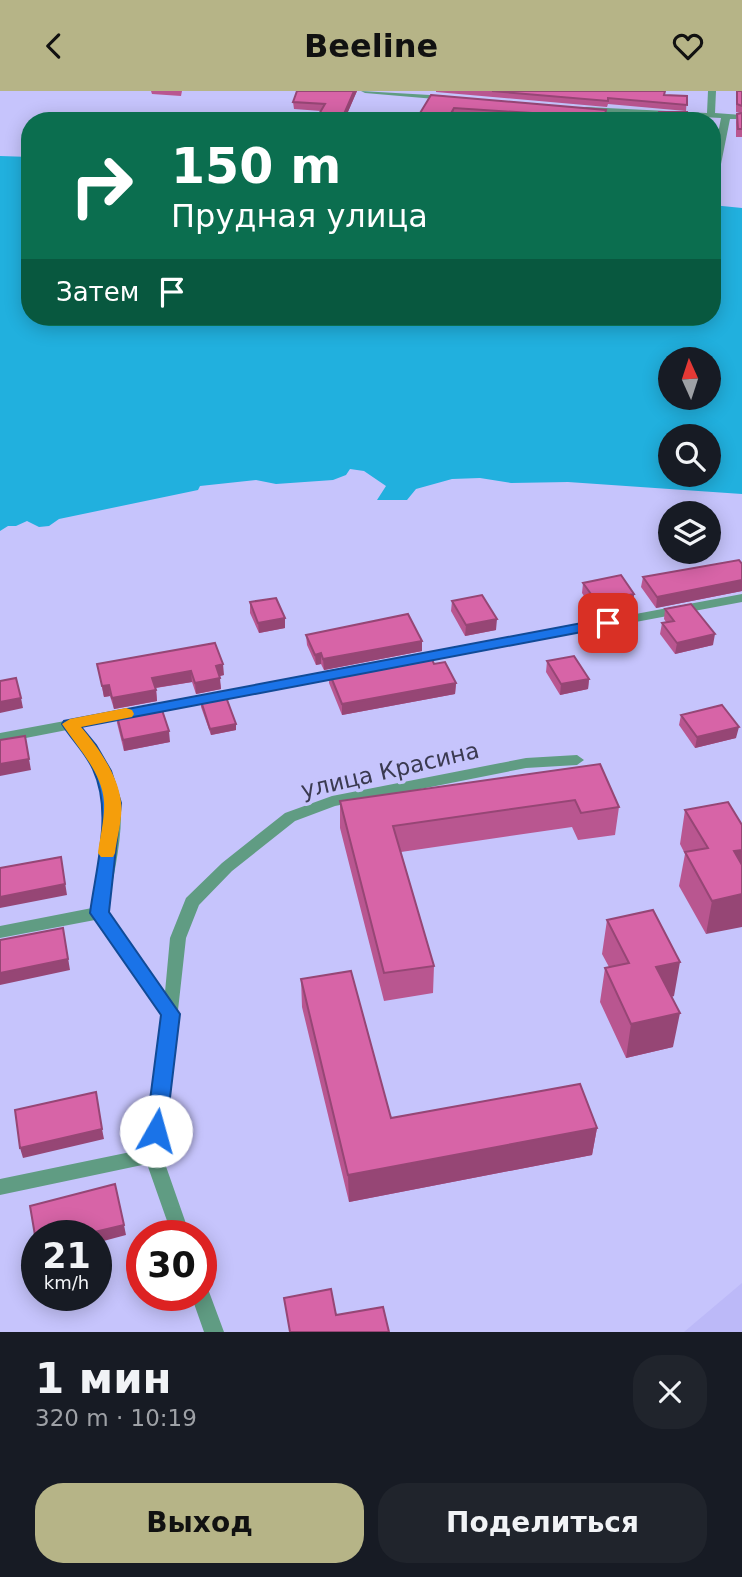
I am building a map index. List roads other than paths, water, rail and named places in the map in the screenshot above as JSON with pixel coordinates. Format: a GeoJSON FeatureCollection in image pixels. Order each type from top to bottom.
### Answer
{"type":"FeatureCollection","features":[{"type":"Feature","properties":{"kind":"street"},"geometry":{"type":"LineString","coordinates":[[365,91],[464,99]]}},
{"type":"Feature","properties":{"kind":"street"},"geometry":{"type":"LineString","coordinates":[[711,112],[712,91]]}},
{"type":"Feature","properties":{"kind":"street"},"geometry":{"type":"LineString","coordinates":[[571,108],[617,112]]}},
{"type":"Feature","properties":{"kind":"street"},"geometry":{"type":"LineString","coordinates":[[721,116],[742,117]]}},
{"type":"Feature","properties":{"kind":"street"},"geometry":{"type":"LineString","coordinates":[[721,143],[726,117]]}},
{"type":"Feature","properties":{"kind":"street"},"geometry":{"type":"LineString","coordinates":[[399,662],[742,598]]}},
{"type":"Feature","properties":{"kind":"street"},"geometry":{"type":"LineString","coordinates":[[0,738],[358,670]]}},
{"type":"Feature","properties":{"kind":"street"},"geometry":{"type":"LineString","coordinates":[[70,724],[97,760],[113,803],[99,913],[171,1014]]}},
{"type":"Feature","properties":{"kind":"street","name":"улица Красина"},"geometry":{"type":"LineString","coordinates":[[153,1155],[178,938],[192,902],[227,867],[290,817],[332,801],[526,763],[577,760]]}},
{"type":"Feature","properties":{"kind":"street"},"geometry":{"type":"LineString","coordinates":[[0,932],[99,913]]}},
{"type":"Feature","properties":{"kind":"street"},"geometry":{"type":"LineString","coordinates":[[0,1187],[153,1155],[176,1220]]}},
{"type":"Feature","properties":{"kind":"street"},"geometry":{"type":"LineString","coordinates":[[207,1311],[214,1332]]}}]}
